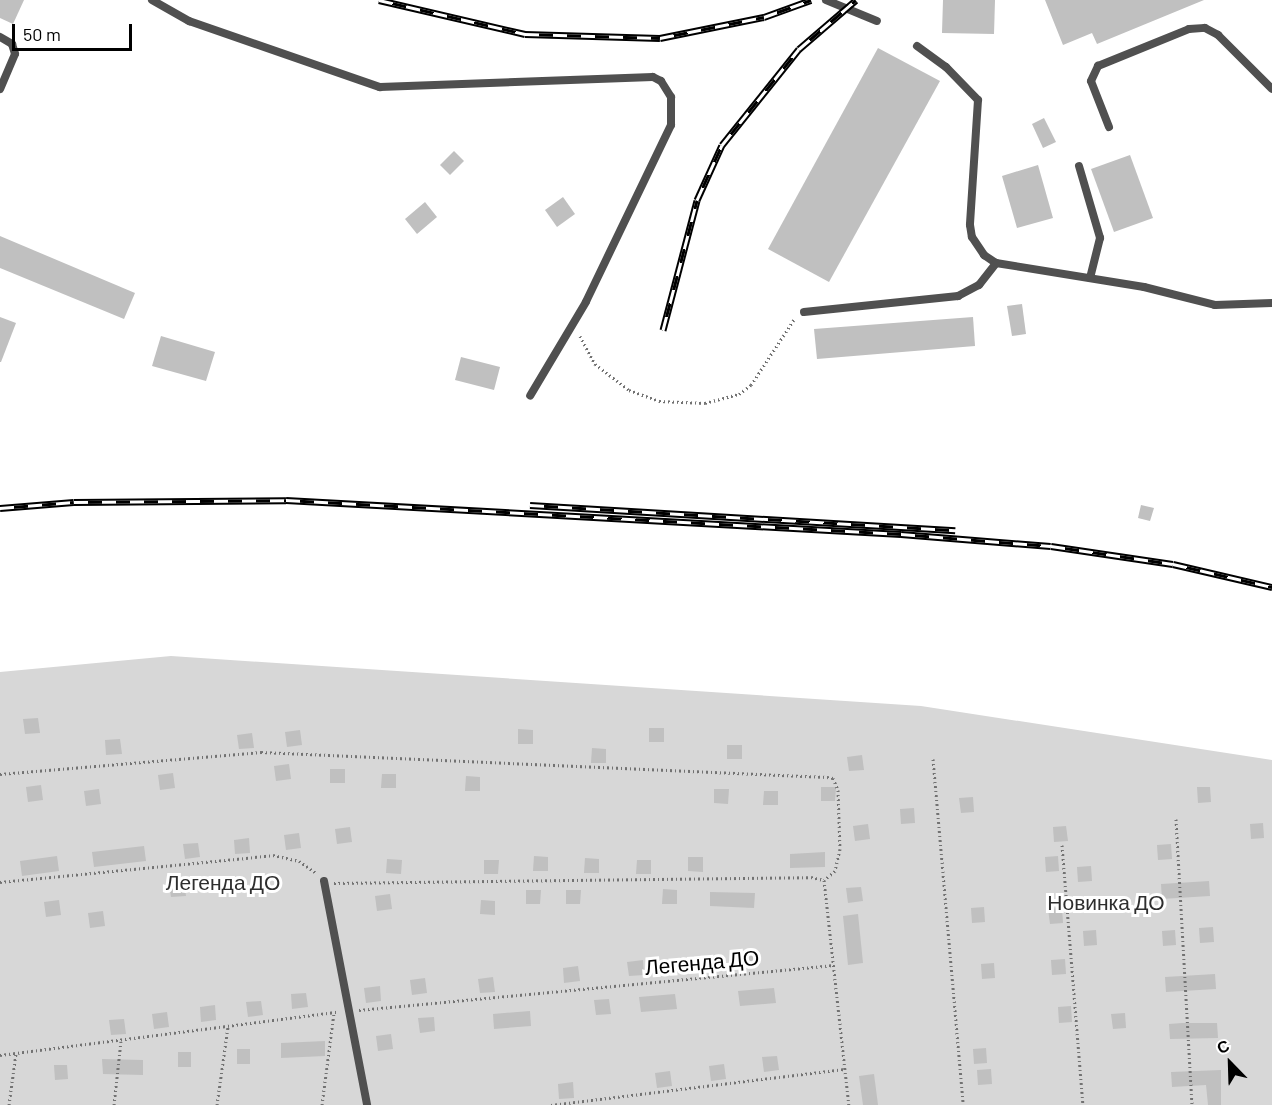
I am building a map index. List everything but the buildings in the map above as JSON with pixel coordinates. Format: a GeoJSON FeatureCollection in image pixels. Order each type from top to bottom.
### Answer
{"type":"FeatureCollection","features":[{"type":"Feature","properties":{"kind":"lane"},"geometry":{"type":"LineString","coordinates":[[152,0],[189,21],[380,87],[653,77],[661,81],[671,97],[670,125],[586,302],[530,396]]}},
{"type":"Feature","properties":{"kind":"lane"},"geometry":{"type":"LineString","coordinates":[[826,0],[877,21]]}},
{"type":"Feature","properties":{"kind":"lane"},"geometry":{"type":"LineString","coordinates":[[1108,127],[1091,81],[1098,66],[1189,29],[1205,28],[1218,35],[1272,88]]}},
{"type":"Feature","properties":{"kind":"lane"},"geometry":{"type":"LineString","coordinates":[[0,37],[12,44],[15,54],[0,89]]}},
{"type":"Feature","properties":{"kind":"lane"},"geometry":{"type":"LineString","coordinates":[[916,46],[946,67],[978,100],[970,225],[977,245],[996,263],[1144,287],[1215,305],[1272,303]]}},
{"type":"Feature","properties":{"kind":"lane"},"geometry":{"type":"LineString","coordinates":[[1079,166],[1100,238],[1090,278]]}},
{"type":"Feature","properties":{"kind":"lane"},"geometry":{"type":"LineString","coordinates":[[804,312],[958,296],[979,285],[996,263]]}},
{"type":"Feature","properties":{"kind":"lane"},"geometry":{"type":"LineString","coordinates":[[324,881],[367,1105]]}},
{"type":"Feature","properties":{"kind":"path"},"geometry":{"type":"LineString","coordinates":[[580,330],[583,347],[595,364],[628,390],[659,401],[705,403],[739,394],[751,385],[793,320],[804,312]]}},
{"type":"Feature","properties":{"kind":"path"},"geometry":{"type":"LineString","coordinates":[[0,774],[261,752],[827,777],[833,778],[838,790],[840,849],[835,871],[824,880],[800,877],[324,881],[298,861],[273,855],[0,882]]}},
{"type":"Feature","properties":{"kind":"path"},"geometry":{"type":"LineString","coordinates":[[933,759],[963,1105]]}},
{"type":"Feature","properties":{"kind":"path"},"geometry":{"type":"LineString","coordinates":[[1176,819],[1192,1105]]}},
{"type":"Feature","properties":{"kind":"path"},"geometry":{"type":"LineString","coordinates":[[1062,845],[1083,1105]]}},
{"type":"Feature","properties":{"kind":"path"},"geometry":{"type":"LineString","coordinates":[[824,880],[849,1105]]}},
{"type":"Feature","properties":{"kind":"path","name":"Легенда ДО"},"geometry":{"type":"LineString","coordinates":[[0,1055],[349,1011],[834,965]]}},
{"type":"Feature","properties":{"kind":"path"},"geometry":{"type":"LineString","coordinates":[[322,1105],[334,1013]]}},
{"type":"Feature","properties":{"kind":"path"},"geometry":{"type":"LineString","coordinates":[[217,1105],[228,1027]]}},
{"type":"Feature","properties":{"kind":"path"},"geometry":{"type":"LineString","coordinates":[[114,1105],[122,1041]]}},
{"type":"Feature","properties":{"kind":"path"},"geometry":{"type":"LineString","coordinates":[[9,1105],[16,1053]]}},
{"type":"Feature","properties":{"kind":"path"},"geometry":{"type":"LineString","coordinates":[[550,1105],[846,1069]]}},
{"type":"Feature","properties":{"kind":"green space","name":"Легенда ДО"},"geometry":{"type":"Polygon","coordinates":[[[171,656],[921,706],[1272,760],[1272,1105],[0,1105],[0,672],[171,656]]]}},
{"type":"Feature","properties":{"kind":"railway"},"geometry":{"type":"LineString","coordinates":[[379,0],[525,34],[660,38],[764,17],[811,0]]}},
{"type":"Feature","properties":{"kind":"railway"},"geometry":{"type":"LineString","coordinates":[[663,330],[697,200],[722,145],[799,49],[856,0]]}},
{"type":"Feature","properties":{"kind":"railway"},"geometry":{"type":"LineString","coordinates":[[0,508],[74,502],[286,500],[901,534],[1051,546],[1173,564],[1272,587]]}},
{"type":"Feature","properties":{"kind":"railway"},"geometry":{"type":"LineString","coordinates":[[530,505],[955,530]]}},
{"type":"Feature","properties":{"kind":"park label","name":"Новинка ДО"},"geometry":{"type":"Point","coordinates":[1106,902]}}]}
